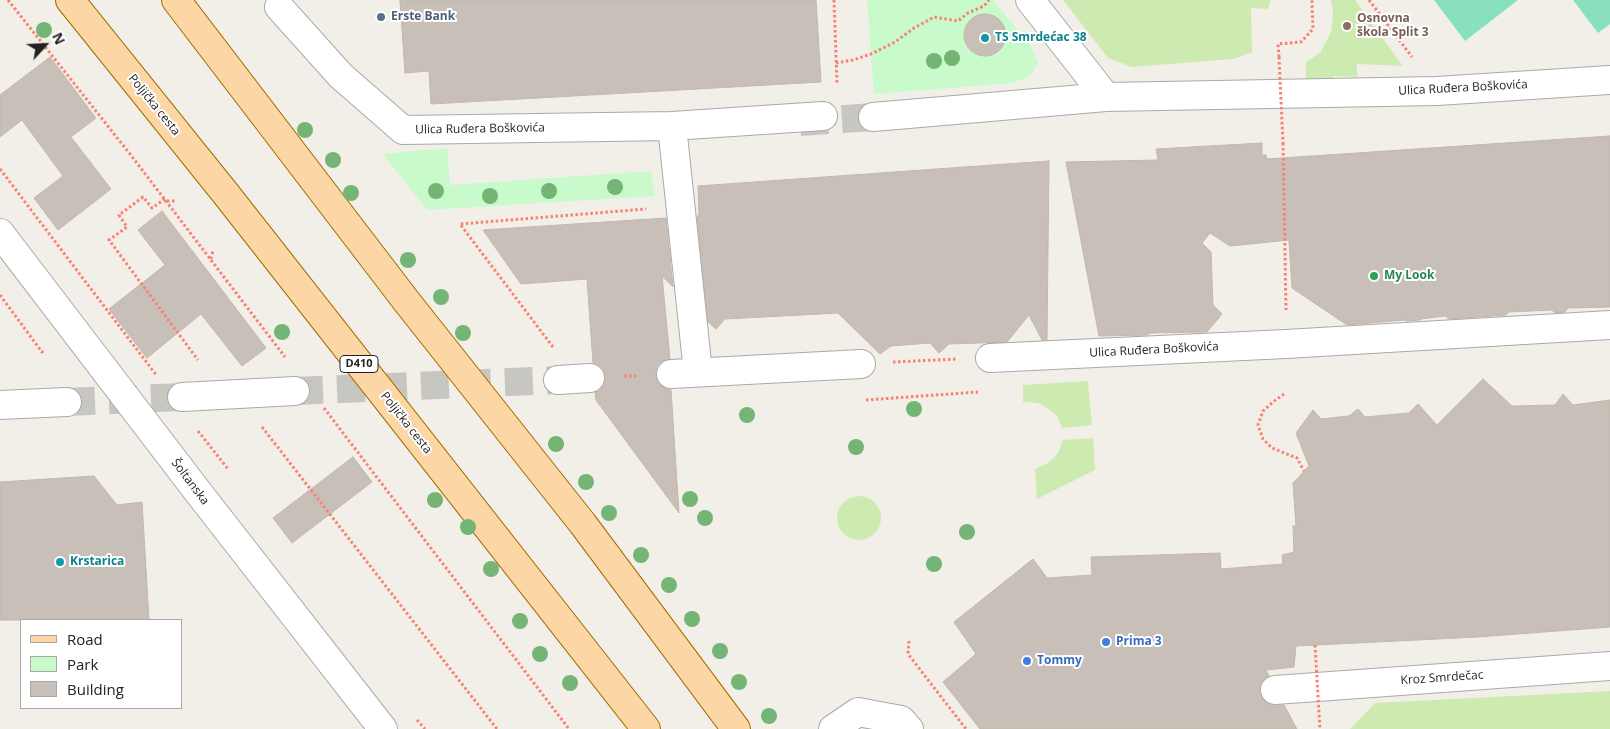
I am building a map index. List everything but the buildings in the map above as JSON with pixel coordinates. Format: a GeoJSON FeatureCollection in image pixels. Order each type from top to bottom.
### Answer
{"type":"FeatureCollection","features":[{"type":"Feature","properties":{"kind":"main road","name":"Poljička cesta"},"geometry":{"type":"LineString","coordinates":[[70,0],[646,729]]}},
{"type":"Feature","properties":{"kind":"main road"},"geometry":{"type":"LineString","coordinates":[[176,0],[407,302],[583,524],[736,729]]}},
{"type":"Feature","properties":{"kind":"street"},"geometry":{"type":"LineString","coordinates":[[1030,0],[1106,97]]}},
{"type":"Feature","properties":{"kind":"street","name":"Ulica Ruđera Boškovića"},"geometry":{"type":"LineString","coordinates":[[279,7],[341,76],[403,130],[672,126],[823,116]]}},
{"type":"Feature","properties":{"kind":"street","name":"Ulica Ruđera Boškovića"},"geometry":{"type":"LineString","coordinates":[[873,117],[1106,97],[1437,91],[1610,80]]}},
{"type":"Feature","properties":{"kind":"street"},"geometry":{"type":"LineString","coordinates":[[672,126],[698,372]]}},
{"type":"Feature","properties":{"kind":"street","name":"Šoltanska"},"geometry":{"type":"LineString","coordinates":[[0,233],[198,492],[383,729]]}},
{"type":"Feature","properties":{"kind":"street","name":"Ulica Ruđera Boškovića"},"geometry":{"type":"LineString","coordinates":[[990,358],[1286,344],[1610,325]]}},
{"type":"Feature","properties":{"kind":"street"},"geometry":{"type":"LineString","coordinates":[[671,374],[861,364]]}},
{"type":"Feature","properties":{"kind":"street"},"geometry":{"type":"LineString","coordinates":[[172,389],[230,394],[295,391]]}},
{"type":"Feature","properties":{"kind":"street"},"geometry":{"type":"LineString","coordinates":[[0,405],[67,402]]}},
{"type":"Feature","properties":{"kind":"street","name":"Kroz Smrdečac"},"geometry":{"type":"LineString","coordinates":[[1275,690],[1610,666]]}},
{"type":"Feature","properties":{"kind":"street"},"geometry":{"type":"LineString","coordinates":[[833,729],[858,712],[901,720],[909,729]]}},
{"type":"Feature","properties":{"kind":"path"},"geometry":{"type":"LineString","coordinates":[[823,116],[840,114],[834,0]]}},
{"type":"Feature","properties":{"kind":"path"},"geometry":{"type":"LineString","coordinates":[[836,63],[871,54],[895,42],[914,28],[934,17],[958,21],[968,12],[984,6],[989,0]]}},
{"type":"Feature","properties":{"kind":"path"},"geometry":{"type":"LineString","coordinates":[[1286,344],[1283,143],[1278,44],[1301,42],[1313,29],[1312,0]]}},
{"type":"Feature","properties":{"kind":"path"},"geometry":{"type":"LineString","coordinates":[[1369,0],[1437,91]]}},
{"type":"Feature","properties":{"kind":"path"},"geometry":{"type":"LineString","coordinates":[[0,169],[172,389]]}},
{"type":"Feature","properties":{"kind":"path"},"geometry":{"type":"LineString","coordinates":[[176,201],[166,200],[152,208],[143,197],[119,215],[127,227],[109,240],[496,729]]}},
{"type":"Feature","properties":{"kind":"path"},"geometry":{"type":"LineString","coordinates":[[647,208],[460,224],[575,379],[671,374]]}},
{"type":"Feature","properties":{"kind":"path"},"geometry":{"type":"LineString","coordinates":[[211,260],[213,250]]}},
{"type":"Feature","properties":{"kind":"path"},"geometry":{"type":"LineString","coordinates":[[861,364],[990,358]]}},
{"type":"Feature","properties":{"kind":"path"},"geometry":{"type":"LineString","coordinates":[[865,400],[978,392]]}},
{"type":"Feature","properties":{"kind":"path"},"geometry":{"type":"LineString","coordinates":[[1284,394],[1264,411],[1258,425],[1263,439],[1272,448],[1297,458],[1304,471]]}},
{"type":"Feature","properties":{"kind":"path"},"geometry":{"type":"LineString","coordinates":[[197,429],[233,476]]}},
{"type":"Feature","properties":{"kind":"path"},"geometry":{"type":"LineString","coordinates":[[909,641],[908,654],[966,729]]}},
{"type":"Feature","properties":{"kind":"path"},"geometry":{"type":"LineString","coordinates":[[1315,645],[1320,729]]}},
{"type":"Feature","properties":{"kind":"path"},"geometry":{"type":"LineString","coordinates":[[413,713],[424,729]]}},
{"type":"Feature","properties":{"kind":"green space"},"geometry":{"type":"Polygon","coordinates":[[[867,0],[993,0],[1031,46],[1038,63],[1030,76],[1013,83],[874,94],[867,0]]]}},
{"type":"Feature","properties":{"kind":"green space"},"geometry":{"type":"Polygon","coordinates":[[[1063,0],[1271,0],[1268,9],[1251,8],[1252,52],[1233,59],[1132,67],[1108,58],[1063,0]]]}},
{"type":"Feature","properties":{"kind":"green space"},"geometry":{"type":"Polygon","coordinates":[[[1331,0],[1355,0],[1403,66],[1357,64],[1357,77],[1334,76],[1333,84],[1306,84],[1306,62],[1320,53],[1331,32],[1333,13],[1331,0]]]}},
{"type":"Feature","properties":{"kind":"green space"},"geometry":{"type":"Polygon","coordinates":[[[1434,0],[1518,0],[1465,41],[1434,0]]]}},
{"type":"Feature","properties":{"kind":"green space"},"geometry":{"type":"Polygon","coordinates":[[[1573,0],[1610,0],[1610,24],[1598,33],[1573,0]]]}},
{"type":"Feature","properties":{"kind":"green space"},"geometry":{"type":"Polygon","coordinates":[[[447,148],[450,185],[651,171],[655,196],[427,210],[383,154],[447,148]]]}},
{"type":"Feature","properties":{"kind":"green space"},"geometry":{"type":"Polygon","coordinates":[[[1088,381],[1092,425],[1062,428],[1058,417],[1049,409],[1038,403],[1023,402],[1023,385],[1088,381]]]}},
{"type":"Feature","properties":{"kind":"green space"},"geometry":{"type":"Polygon","coordinates":[[[1093,438],[1095,470],[1037,499],[1035,469],[1053,459],[1059,451],[1063,440],[1093,438]]]}},
{"type":"Feature","properties":{"kind":"green space"},"geometry":{"type":"Polygon","coordinates":[[[855,496],[863,496],[875,502],[881,518],[875,534],[863,540],[855,540],[843,534],[837,522],[837,514],[843,502],[855,496]]]}},
{"type":"Feature","properties":{"kind":"green space"},"geometry":{"type":"Polygon","coordinates":[[[1610,691],[1610,729],[1350,729],[1375,703],[1610,691]]]}},
{"type":"Feature","properties":{"kind":"tunnel"},"geometry":{"type":"LineString","coordinates":[[800,122],[873,117]]}},
{"type":"Feature","properties":{"kind":"tunnel"},"geometry":{"type":"LineString","coordinates":[[295,391],[558,380]]}},
{"type":"Feature","properties":{"kind":"tunnel"},"geometry":{"type":"LineString","coordinates":[[67,402],[182,397]]}},
{"type":"Feature","properties":{"kind":"place","name":"Erste Bank"},"geometry":{"type":"Point","coordinates":[381,17]}},
{"type":"Feature","properties":{"kind":"place","name":"Osnovna škola Split 3"},"geometry":{"type":"Point","coordinates":[1347,26]}},
{"type":"Feature","properties":{"kind":"place","name":"TS Smrdećac 38"},"geometry":{"type":"Point","coordinates":[985,38]}},
{"type":"Feature","properties":{"kind":"place","name":"My Look"},"geometry":{"type":"Point","coordinates":[1374,276]}},
{"type":"Feature","properties":{"kind":"place","name":"Krstarica"},"geometry":{"type":"Point","coordinates":[60,562]}},
{"type":"Feature","properties":{"kind":"place","name":"Prima 3"},"geometry":{"type":"Point","coordinates":[1106,642]}},
{"type":"Feature","properties":{"kind":"place","name":"Tommy"},"geometry":{"type":"Point","coordinates":[1027,661]}}]}
